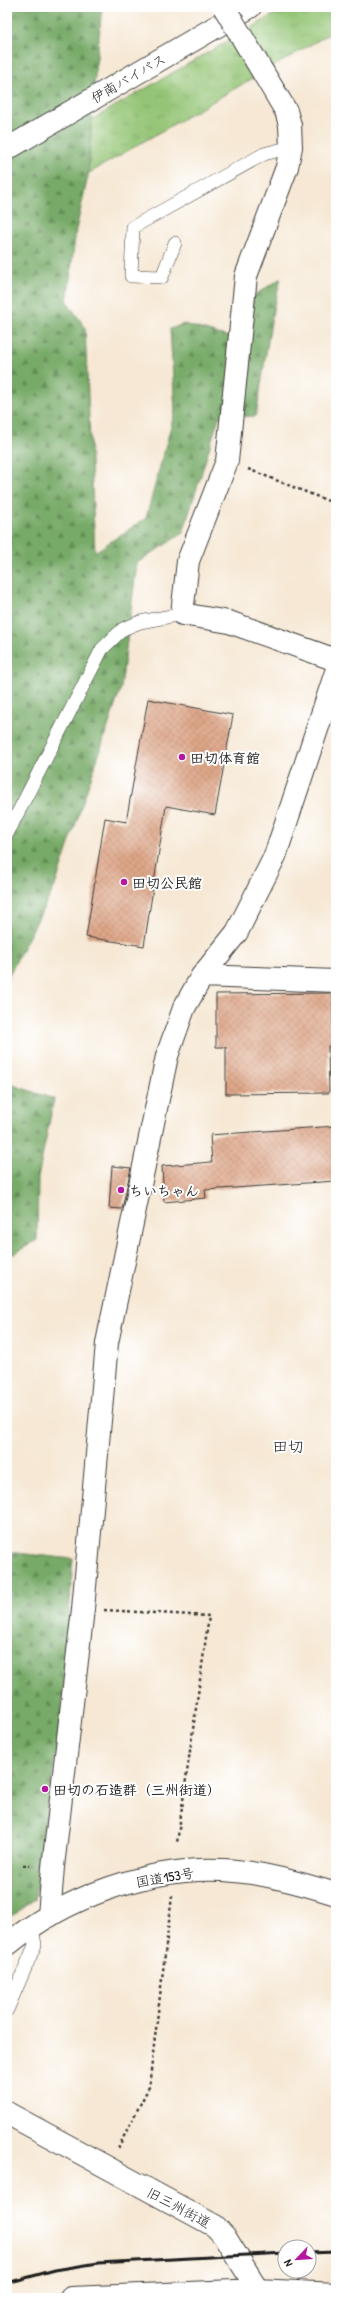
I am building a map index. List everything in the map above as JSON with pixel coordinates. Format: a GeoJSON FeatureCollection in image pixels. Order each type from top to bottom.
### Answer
{"type":"FeatureCollection","features":[{"type":"Feature","properties":{"kind":"main road"},"geometry":{"type":"LineString","coordinates":[[224,7],[286,111],[290,125],[291,147],[287,167],[246,276],[227,461],[188,561],[182,614],[229,622],[336,660]]}},
{"type":"Feature","properties":{"kind":"main road","name":"伊南バイパス"},"geometry":{"type":"LineString","coordinates":[[10,147],[250,7]]}},
{"type":"Feature","properties":{"kind":"main road"},"geometry":{"type":"LineString","coordinates":[[41,1922],[52,1866],[82,1609],[107,1343],[167,1056],[184,1008],[202,976],[236,932],[275,856],[336,672]]}},
{"type":"Feature","properties":{"kind":"main road"},"geometry":{"type":"LineString","coordinates":[[202,976],[336,981]]}},
{"type":"Feature","properties":{"kind":"main road","name":"国道153号"},"geometry":{"type":"LineString","coordinates":[[7,1946],[41,1922],[94,1895],[152,1876],[187,1871],[224,1870],[267,1876],[336,1894]]}},
{"type":"Feature","properties":{"kind":"main road","name":"旧三州街道"},"geometry":{"type":"LineString","coordinates":[[7,2113],[215,2226],[225,2237],[261,2294]]}},
{"type":"Feature","properties":{"kind":"main road"},"geometry":{"type":"LineString","coordinates":[[71,2298],[336,2294]]}},
{"type":"Feature","properties":{"kind":"lane"},"geometry":{"type":"LineString","coordinates":[[175,243],[162,277],[131,276],[133,227],[264,154],[291,147]]}},
{"type":"Feature","properties":{"kind":"lane"},"geometry":{"type":"LineString","coordinates":[[7,834],[102,649],[122,629],[140,622],[182,614]]}},
{"type":"Feature","properties":{"kind":"lane"},"geometry":{"type":"LineString","coordinates":[[7,2010],[35,1945],[41,1922]]}},
{"type":"Feature","properties":{"kind":"path"},"geometry":{"type":"LineString","coordinates":[[227,461],[336,504]]}},
{"type":"Feature","properties":{"kind":"path"},"geometry":{"type":"LineString","coordinates":[[82,1609],[209,1616],[176,1843]]}},
{"type":"Feature","properties":{"kind":"path"},"geometry":{"type":"LineString","coordinates":[[108,2168],[149,2087],[172,1895]]}},
{"type":"Feature","properties":{"kind":"green space"},"geometry":{"type":"Polygon","coordinates":[[[7,7],[102,7],[93,97],[88,176],[76,230],[67,302],[85,327],[95,552],[146,518],[175,411],[170,329],[184,324],[229,337],[238,306],[281,278],[273,310],[256,416],[219,417],[183,533],[137,563],[121,688],[55,886],[7,979],[7,7]]]}},
{"type":"Feature","properties":{"kind":"green space"},"geometry":{"type":"Polygon","coordinates":[[[287,7],[336,7],[336,30],[17,215],[16,163],[287,7]]]}},
{"type":"Feature","properties":{"kind":"green space"},"geometry":{"type":"Polygon","coordinates":[[[7,1083],[54,1099],[38,1178],[37,1240],[7,1258],[7,1083]]]}},
{"type":"Feature","properties":{"kind":"green space"},"geometry":{"type":"Polygon","coordinates":[[[7,1552],[73,1559],[61,1722],[41,1848],[35,1899],[7,1919],[7,1552]]]}},
{"type":"Feature","properties":{"kind":"building"},"geometry":{"type":"Polygon","coordinates":[[[148,699],[233,715],[215,815],[166,806],[144,946],[86,937],[105,818],[126,822],[148,699]]]}},
{"type":"Feature","properties":{"kind":"building"},"geometry":{"type":"Polygon","coordinates":[[[333,993],[333,1046],[328,1046],[329,1093],[226,1094],[226,1047],[216,1047],[216,994],[333,993]]]}},
{"type":"Feature","properties":{"kind":"building"},"geometry":{"type":"Polygon","coordinates":[[[336,1126],[336,1181],[205,1190],[206,1198],[164,1202],[162,1166],[212,1162],[210,1135],[336,1126]]]}},
{"type":"Feature","properties":{"kind":"building"},"geometry":{"type":"Polygon","coordinates":[[[112,1166],[131,1168],[122,1209],[109,1208],[112,1166]]]}},
{"type":"Feature","properties":{"kind":"railway"},"geometry":{"type":"LineString","coordinates":[[317,2253],[336,2252]]}},
{"type":"Feature","properties":{"kind":"railway"},"geometry":{"type":"LineString","coordinates":[[7,2283],[55,2270],[98,2263],[277,2253]]}},
{"type":"Feature","properties":{"kind":"place","name":"田切体育館"},"geometry":{"type":"Point","coordinates":[182,757]}},
{"type":"Feature","properties":{"kind":"place","name":"田切公民館"},"geometry":{"type":"Point","coordinates":[124,882]}},
{"type":"Feature","properties":{"kind":"place","name":"ちいちゃん"},"geometry":{"type":"Point","coordinates":[121,1190]}},
{"type":"Feature","properties":{"kind":"place","name":"田切の石造群（三州街道）"},"geometry":{"type":"Point","coordinates":[45,1789]}},
{"type":"Feature","properties":{"kind":"district","name":"田切"},"geometry":{"type":"Point","coordinates":[288,1446]}}]}
